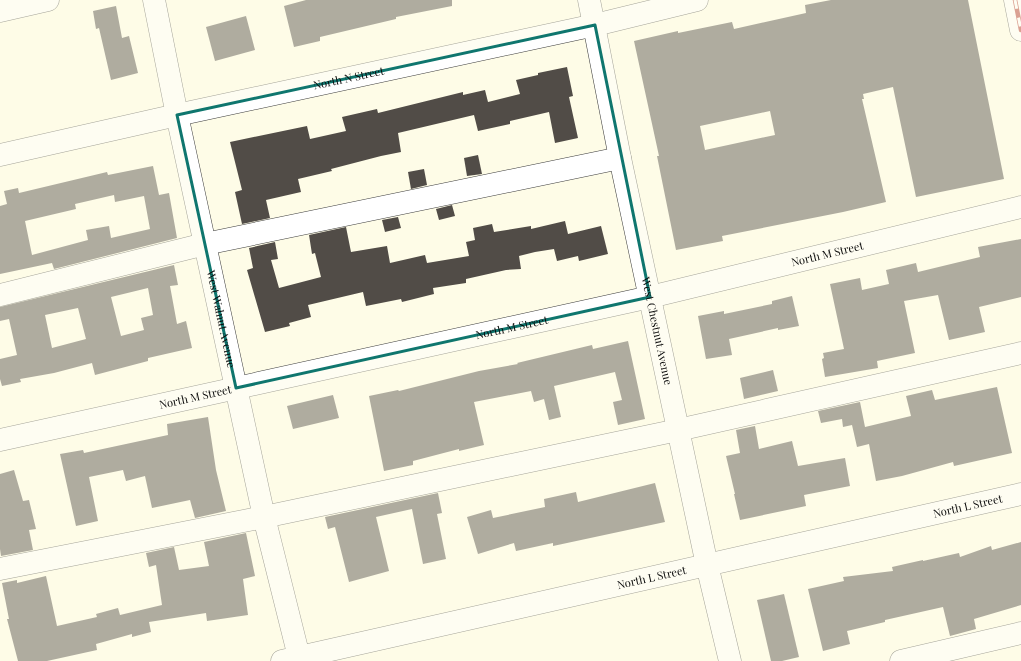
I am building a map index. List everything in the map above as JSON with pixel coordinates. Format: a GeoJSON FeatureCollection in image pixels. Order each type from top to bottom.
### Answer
{"type":"FeatureCollection","features":[{"type":"Feature","properties":{"kind":"street"},"geometry":{"type":"LineString","coordinates":[[0,11],[48,0]]}},
{"type":"Feature","properties":{"kind":"street","name":"West Walnut Avenue"},"geometry":{"type":"LineString","coordinates":[[154,0],[177,115],[294,660]]}},
{"type":"Feature","properties":{"kind":"street","name":"West Chestnut Avenue"},"geometry":{"type":"LineString","coordinates":[[589,0],[620,158],[678,430],[730,661]]}},
{"type":"Feature","properties":{"kind":"street","name":"North N Street"},"geometry":{"type":"LineString","coordinates":[[0,155],[177,115],[595,25],[697,0]]}},
{"type":"Feature","properties":{"kind":"street"},"geometry":{"type":"LineString","coordinates":[[0,295],[205,244],[620,158]]}},
{"type":"Feature","properties":{"kind":"street","name":"North M Street"},"geometry":{"type":"LineString","coordinates":[[0,440],[650,297],[1021,207]]}},
{"type":"Feature","properties":{"kind":"street"},"geometry":{"type":"LineString","coordinates":[[0,569],[264,518],[678,430],[1021,353]]}},
{"type":"Feature","properties":{"kind":"street","name":"North L Street"},"geometry":{"type":"LineString","coordinates":[[294,660],[1021,494]]}},
{"type":"Feature","properties":{"kind":"street"},"geometry":{"type":"LineString","coordinates":[[901,661],[1021,633]]}},
{"type":"Feature","properties":{"kind":"highlighted area"},"geometry":{"type":"Polygon","coordinates":[[[595,25],[650,297],[236,388],[177,115],[595,25]]]}},
{"type":"Feature","properties":{"kind":"building"},"geometry":{"type":"Polygon","coordinates":[[[306,0],[452,0],[452,6],[396,17],[396,19],[320,37],[320,41],[294,47],[284,6],[306,0]]]}},
{"type":"Feature","properties":{"kind":"building"},"geometry":{"type":"Polygon","coordinates":[[[831,0],[968,0],[1004,179],[916,197],[893,87],[863,94],[864,99],[862,99],[886,202],[722,236],[723,241],[676,250],[657,156],[659,156],[634,41],[678,31],[678,33],[732,22],[734,29],[806,13],[805,5],[831,0]],[[770,111],[700,126],[705,150],[775,135],[770,111]]]}},
{"type":"Feature","properties":{"kind":"building"},"geometry":{"type":"Polygon","coordinates":[[[116,6],[122,38],[129,36],[138,73],[111,80],[99,28],[96,29],[93,11],[116,6]]]}},
{"type":"Feature","properties":{"kind":"building"},"geometry":{"type":"Polygon","coordinates":[[[246,16],[255,50],[215,61],[206,27],[246,16]]]}},
{"type":"Feature","properties":{"kind":"building"},"geometry":{"type":"Polygon","coordinates":[[[567,67],[573,96],[569,97],[578,138],[555,143],[549,112],[510,121],[510,124],[478,131],[474,115],[398,133],[401,152],[331,169],[332,171],[298,179],[301,192],[266,200],[270,218],[242,224],[235,192],[242,190],[230,142],[307,126],[310,139],[346,131],[342,117],[377,109],[378,113],[463,92],[463,95],[485,90],[488,102],[520,94],[516,80],[538,75],[538,73],[567,67]]]}},
{"type":"Feature","properties":{"kind":"building"},"geometry":{"type":"Polygon","coordinates":[[[478,155],[482,174],[467,176],[464,158],[478,155]]]}},
{"type":"Feature","properties":{"kind":"building"},"geometry":{"type":"Polygon","coordinates":[[[153,166],[159,195],[169,193],[177,238],[54,269],[52,263],[0,274],[0,206],[7,204],[4,191],[18,188],[19,193],[107,172],[108,175],[153,166]],[[114,195],[75,204],[76,209],[25,221],[32,255],[88,240],[86,230],[109,226],[111,238],[150,229],[144,196],[115,202],[114,195]]]}},
{"type":"Feature","properties":{"kind":"building"},"geometry":{"type":"Polygon","coordinates":[[[424,169],[427,185],[411,189],[408,172],[424,169]]]}},
{"type":"Feature","properties":{"kind":"building"},"geometry":{"type":"Polygon","coordinates":[[[452,205],[455,216],[439,220],[436,209],[452,205]]]}},
{"type":"Feature","properties":{"kind":"building"},"geometry":{"type":"Polygon","coordinates":[[[398,217],[401,228],[385,232],[382,220],[398,217]]]}},
{"type":"Feature","properties":{"kind":"building"},"geometry":{"type":"Polygon","coordinates":[[[565,221],[568,234],[601,226],[608,254],[579,261],[578,256],[557,261],[554,249],[535,252],[519,256],[521,269],[506,270],[466,279],[466,283],[433,288],[434,294],[402,302],[401,299],[366,306],[363,292],[308,305],[311,317],[289,323],[290,326],[265,332],[247,270],[253,268],[249,248],[275,242],[278,259],[271,260],[279,288],[321,277],[315,253],[312,254],[309,235],[346,227],[351,252],[387,246],[390,263],[425,255],[427,263],[469,256],[466,242],[475,240],[473,228],[492,224],[494,232],[531,226],[531,229],[565,221]]]}},
{"type":"Feature","properties":{"kind":"building"},"geometry":{"type":"Polygon","coordinates":[[[1021,239],[1021,297],[979,307],[985,332],[949,340],[938,295],[904,301],[915,353],[877,361],[878,368],[825,377],[822,359],[824,358],[823,353],[844,349],[830,284],[860,278],[862,290],[889,284],[886,270],[916,263],[918,272],[980,257],[978,247],[1021,239]]]}},
{"type":"Feature","properties":{"kind":"building"},"geometry":{"type":"Polygon","coordinates":[[[174,265],[178,285],[170,286],[177,324],[186,321],[192,348],[148,358],[148,361],[95,375],[92,363],[54,373],[20,379],[21,382],[2,386],[0,379],[0,359],[17,355],[9,319],[0,321],[0,307],[174,265]],[[148,288],[111,297],[121,336],[144,330],[141,318],[153,315],[148,288]],[[78,308],[45,315],[52,348],[86,339],[78,308]]]}},
{"type":"Feature","properties":{"kind":"building"},"geometry":{"type":"Polygon","coordinates":[[[792,296],[799,326],[778,330],[778,328],[729,339],[732,355],[706,359],[698,316],[724,311],[724,314],[772,304],[772,301],[792,296]]]}},
{"type":"Feature","properties":{"kind":"building"},"geometry":{"type":"Polygon","coordinates":[[[628,341],[645,419],[618,425],[613,402],[622,400],[615,372],[554,386],[561,417],[549,420],[544,399],[534,402],[531,391],[474,402],[484,445],[459,451],[459,449],[413,461],[413,465],[384,471],[369,396],[399,391],[479,371],[518,364],[517,363],[592,345],[593,349],[628,341]]]}},
{"type":"Feature","properties":{"kind":"building"},"geometry":{"type":"Polygon","coordinates":[[[773,370],[778,391],[744,399],[740,378],[773,370]]]}},
{"type":"Feature","properties":{"kind":"building"},"geometry":{"type":"Polygon","coordinates":[[[997,387],[1012,453],[954,466],[953,462],[902,476],[876,481],[869,444],[857,447],[852,425],[843,427],[842,419],[821,423],[818,411],[860,402],[865,427],[911,416],[906,396],[932,390],[935,400],[997,387]]]}},
{"type":"Feature","properties":{"kind":"building"},"geometry":{"type":"Polygon","coordinates":[[[333,395],[339,418],[293,429],[287,406],[333,395]]]}},
{"type":"Feature","properties":{"kind":"building"},"geometry":{"type":"Polygon","coordinates":[[[208,417],[216,470],[226,511],[195,518],[190,500],[152,508],[145,476],[126,481],[123,470],[89,477],[98,521],[76,526],[60,454],[83,450],[84,453],[168,435],[167,424],[208,417]]]}},
{"type":"Feature","properties":{"kind":"building"},"geometry":{"type":"Polygon","coordinates":[[[755,426],[759,449],[792,441],[798,466],[845,458],[850,486],[804,495],[806,506],[740,520],[726,456],[740,453],[736,430],[755,426]]]}},
{"type":"Feature","properties":{"kind":"building"},"geometry":{"type":"Polygon","coordinates":[[[14,470],[23,501],[29,500],[36,529],[29,530],[33,550],[1,556],[0,474],[14,470]]]}},
{"type":"Feature","properties":{"kind":"building"},"geometry":{"type":"Polygon","coordinates":[[[655,483],[665,522],[553,546],[553,543],[516,551],[514,543],[478,554],[467,517],[491,510],[493,518],[545,507],[544,499],[576,492],[578,502],[655,483]]]}},
{"type":"Feature","properties":{"kind":"building"},"geometry":{"type":"Polygon","coordinates":[[[438,493],[442,513],[437,514],[446,559],[423,564],[412,509],[376,517],[389,571],[349,582],[335,527],[328,529],[325,517],[438,493]]]}},
{"type":"Feature","properties":{"kind":"building"},"geometry":{"type":"Polygon","coordinates":[[[246,533],[255,576],[243,579],[248,615],[207,621],[206,613],[149,622],[151,632],[132,637],[132,634],[96,644],[97,650],[47,661],[18,661],[7,619],[9,619],[2,583],[17,580],[17,583],[46,576],[57,626],[97,617],[96,614],[118,608],[120,615],[162,605],[156,565],[149,567],[146,553],[174,547],[179,570],[209,566],[204,542],[246,533]]]}},
{"type":"Feature","properties":{"kind":"building"},"geometry":{"type":"Polygon","coordinates":[[[1021,542],[1021,605],[974,619],[976,629],[950,636],[943,607],[885,620],[885,622],[847,631],[850,644],[823,651],[808,589],[844,581],[843,577],[893,571],[892,567],[959,553],[960,557],[991,546],[992,550],[1021,542]]]}},
{"type":"Feature","properties":{"kind":"building"},"geometry":{"type":"Polygon","coordinates":[[[784,594],[799,657],[782,661],[771,661],[757,600],[784,594]]]}},
{"type":"Feature","properties":{"kind":"railway"},"geometry":{"type":"LineString","coordinates":[[1015,0],[1021,30]]}}]}
